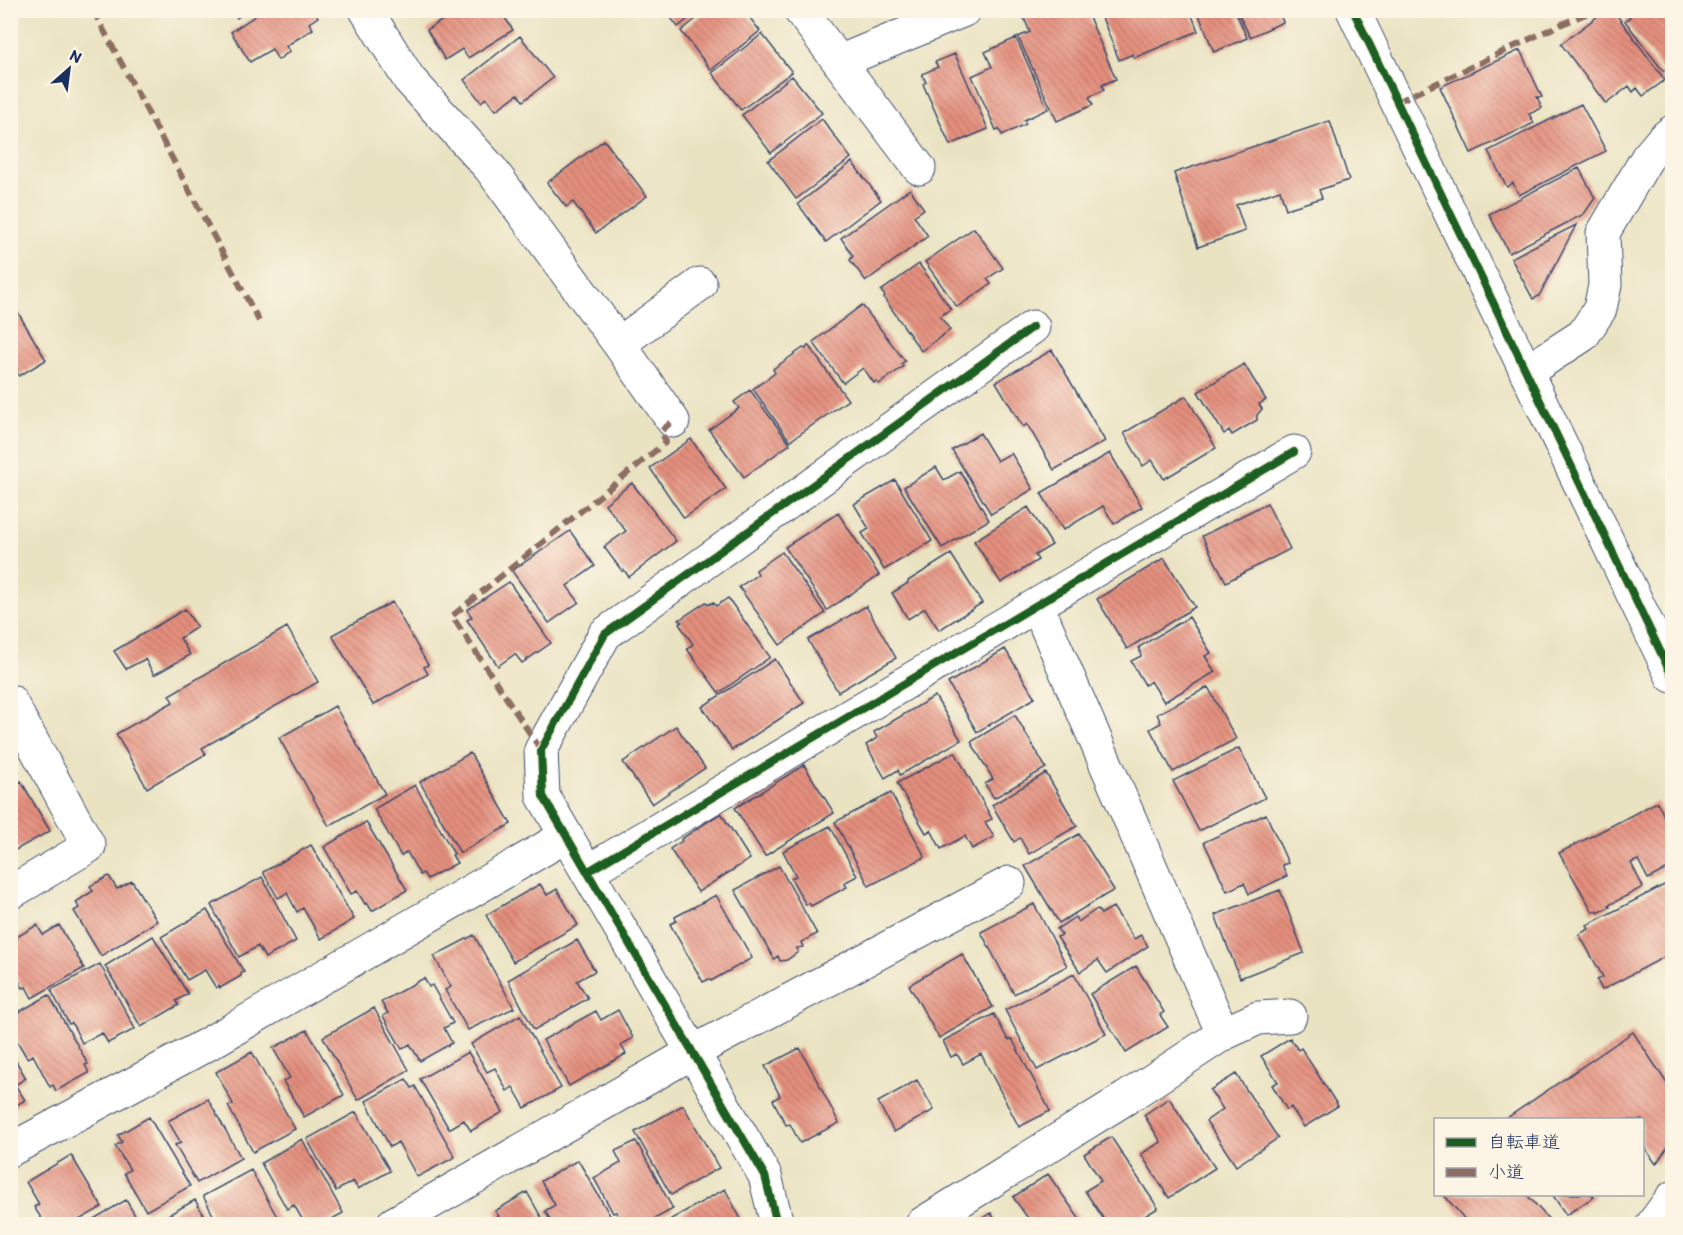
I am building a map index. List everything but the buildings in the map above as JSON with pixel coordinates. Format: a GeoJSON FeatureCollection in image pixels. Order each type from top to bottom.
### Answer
{"type":"FeatureCollection","features":[{"type":"Feature","properties":{"kind":"street"},"geometry":{"type":"LineString","coordinates":[[366,10],[409,80],[490,168],[673,421]]}},
{"type":"Feature","properties":{"kind":"street"},"geometry":{"type":"LineString","coordinates":[[800,10],[919,168]]}},
{"type":"Feature","properties":{"kind":"street"},"geometry":{"type":"LineString","coordinates":[[839,62],[964,10]]}},
{"type":"Feature","properties":{"kind":"street"},"geometry":{"type":"LineString","coordinates":[[1353,10],[1672,676]]}},
{"type":"Feature","properties":{"kind":"street"},"geometry":{"type":"LineString","coordinates":[[1526,372],[1582,335],[1600,309],[1605,285],[1603,233],[1647,158],[1672,132]]}},
{"type":"Feature","properties":{"kind":"street"},"geometry":{"type":"LineString","coordinates":[[619,344],[700,284]]}},
{"type":"Feature","properties":{"kind":"street"},"geometry":{"type":"LineString","coordinates":[[777,1224],[765,1176],[543,796],[541,750],[605,634],[1033,327]]}},
{"type":"Feature","properties":{"kind":"street"},"geometry":{"type":"LineString","coordinates":[[587,872],[1294,452]]}},
{"type":"Feature","properties":{"kind":"street"},"geometry":{"type":"LineString","coordinates":[[1037,605],[1223,1034]]}},
{"type":"Feature","properties":{"kind":"street"},"geometry":{"type":"LineString","coordinates":[[10,701],[89,846],[10,893]]}},
{"type":"Feature","properties":{"kind":"street"},"geometry":{"type":"LineString","coordinates":[[10,1150],[206,1045],[566,836]]}},
{"type":"Feature","properties":{"kind":"street"},"geometry":{"type":"LineString","coordinates":[[393,1224],[693,1052],[1009,883]]}},
{"type":"Feature","properties":{"kind":"street"},"geometry":{"type":"LineString","coordinates":[[922,1224],[1126,1098],[1223,1034],[1258,1018],[1290,1016]]}},
{"type":"Feature","properties":{"kind":"marked path"},"geometry":{"type":"LineString","coordinates":[[93,10],[259,321]]}},
{"type":"Feature","properties":{"kind":"marked path"},"geometry":{"type":"LineString","coordinates":[[1397,102],[1595,10]]}},
{"type":"Feature","properties":{"kind":"marked path"},"geometry":{"type":"LineString","coordinates":[[541,750],[452,616],[666,442],[661,431],[673,421]]}},
{"type":"Feature","properties":{"kind":"cycle path"},"geometry":{"type":"LineString","coordinates":[[1353,10],[1672,676]]}},
{"type":"Feature","properties":{"kind":"cycle path"},"geometry":{"type":"LineString","coordinates":[[777,1224],[765,1176],[543,796],[541,750],[605,634],[1033,327]]}},
{"type":"Feature","properties":{"kind":"cycle path"},"geometry":{"type":"LineString","coordinates":[[587,872],[1294,452]]}}]}
